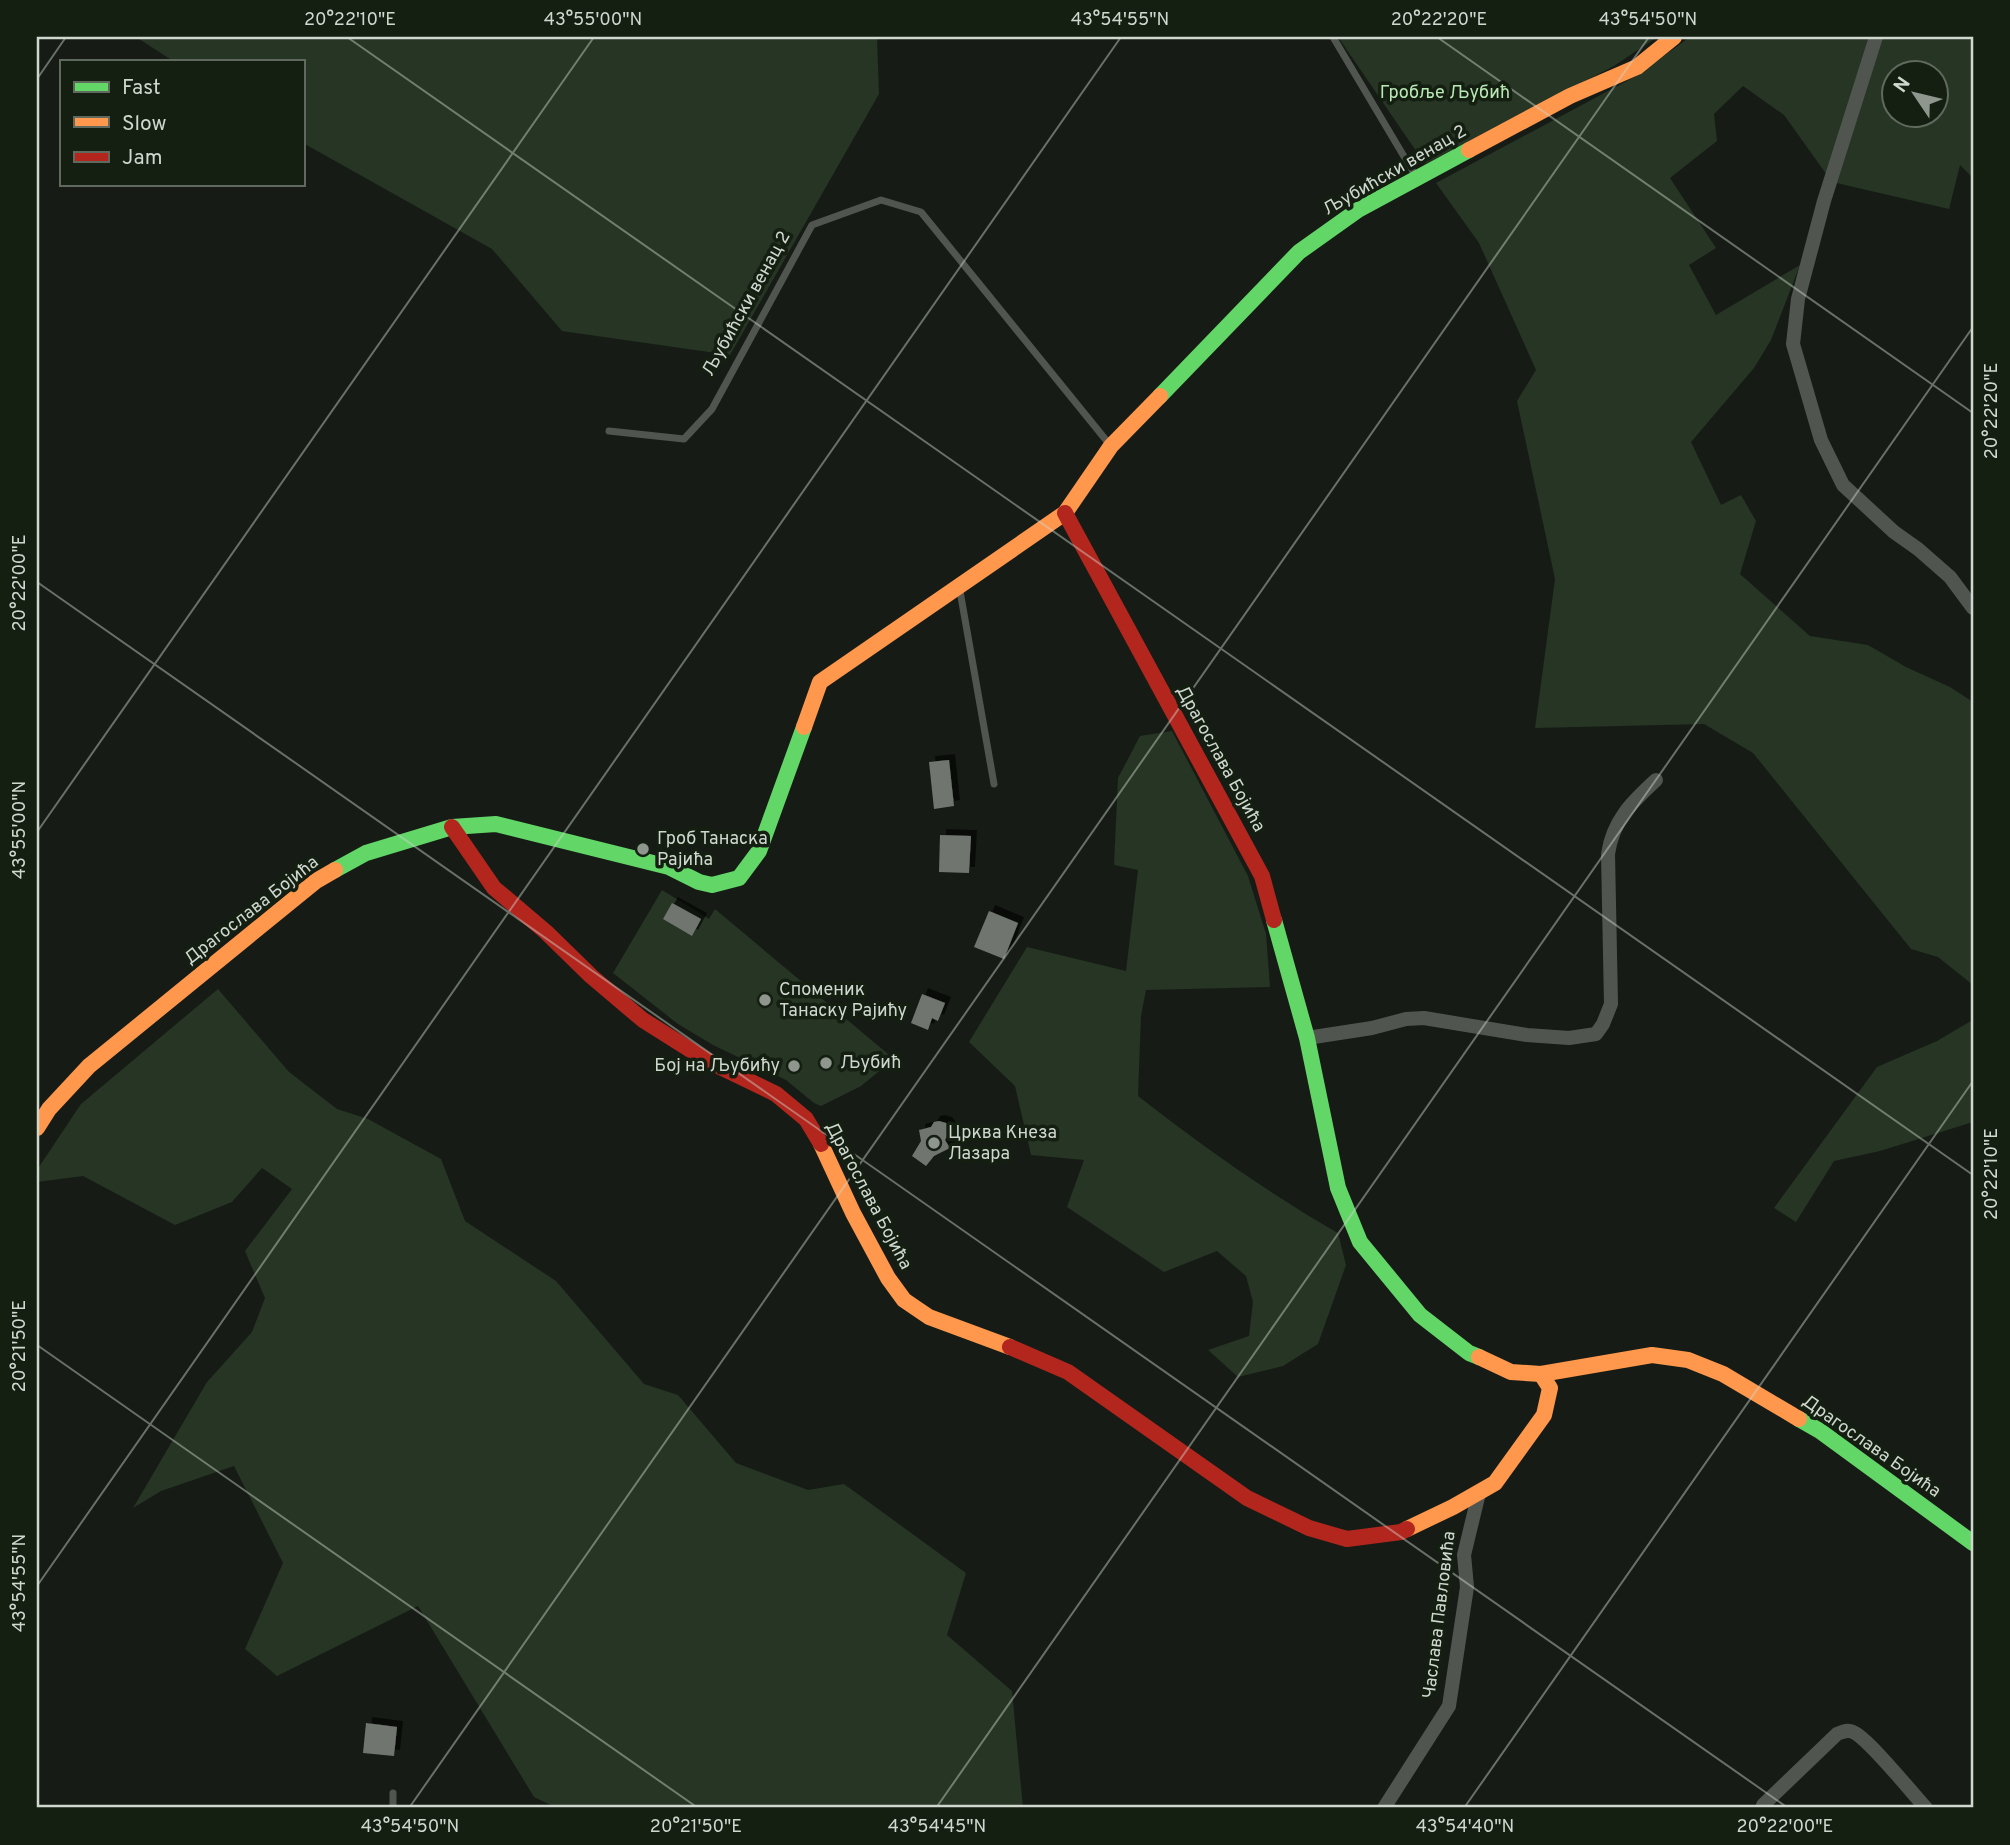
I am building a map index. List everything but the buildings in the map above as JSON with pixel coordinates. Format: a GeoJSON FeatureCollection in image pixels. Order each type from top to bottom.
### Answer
{"type":"FeatureCollection","features":[{"type":"Feature","properties":{"kind":"street","name":"Љубићски венац 2"},"geometry":{"type":"LineString","coordinates":[[452,827],[496,824],[669,867],[699,882],[712,885],[739,878],[760,851],[820,682],[1065,513],[1111,446],[1299,252],[1358,210],[1570,96],[1637,67],[1674,37]]}},
{"type":"Feature","properties":{"kind":"street"},"geometry":{"type":"LineString","coordinates":[[1876,37],[1824,201],[1798,299],[1793,344],[1822,440],[1843,485],[1894,532],[1950,577],[1973,608]]}},
{"type":"Feature","properties":{"kind":"street","name":"Драгослава Бојића"},"geometry":{"type":"LineString","coordinates":[[1065,513],[1262,876],[1307,1038],[1338,1188],[1360,1242],[1420,1315],[1469,1353],[1511,1372],[1541,1374],[1652,1355],[1688,1360],[1723,1374],[1820,1431],[1973,1543]]}},
{"type":"Feature","properties":{"kind":"street"},"geometry":{"type":"LineString","coordinates":[[1307,1038],[1424,1018],[1537,1036],[1569,1038],[1596,1034],[1611,1004],[1608,854],[1611,839],[1623,813],[1656,780]]}},
{"type":"Feature","properties":{"kind":"street","name":"Драгослава Бојића"},"geometry":{"type":"LineString","coordinates":[[37,1128],[49,1109],[89,1066],[316,881],[366,853],[452,827],[494,888],[643,1020],[708,1061],[776,1094],[799,1112],[821,1144],[853,1213],[888,1278],[904,1300],[929,1317],[1016,1349],[1068,1372],[1247,1498],[1309,1528],[1347,1539],[1401,1532],[1479,1493],[1495,1482],[1544,1415],[1550,1388],[1541,1374]]}},
{"type":"Feature","properties":{"kind":"street","name":"Часлава Павловића"},"geometry":{"type":"LineString","coordinates":[[1384,1808],[1449,1706],[1467,1587],[1464,1555],[1479,1493]]}},
{"type":"Feature","properties":{"kind":"street"},"geometry":{"type":"LineString","coordinates":[[1763,1805],[1837,1734],[1846,1731],[1854,1732],[1871,1747],[1926,1808]]}},
{"type":"Feature","properties":{"kind":"lane"},"geometry":{"type":"LineString","coordinates":[[1333,37],[1418,178]]}},
{"type":"Feature","properties":{"kind":"lane","name":"Љубићски венац 2"},"geometry":{"type":"LineString","coordinates":[[610,431],[684,439],[712,409],[812,225],[881,200],[921,212],[1111,446]]}},
{"type":"Feature","properties":{"kind":"lane"},"geometry":{"type":"LineString","coordinates":[[960,586],[994,785]]}},
{"type":"Feature","properties":{"kind":"lane"},"geometry":{"type":"LineString","coordinates":[[393,1793],[393,1808]]}},
{"type":"Feature","properties":{"kind":"green space"},"geometry":{"type":"Polygon","coordinates":[[[136,37],[877,37],[879,94],[730,355],[562,331],[492,249],[304,144],[304,60],[171,60],[136,37]]]}},
{"type":"Feature","properties":{"kind":"green space","name":"Гробље Љубић"},"geometry":{"type":"Polygon","coordinates":[[[1338,37],[1657,37],[1614,66],[1425,164],[1338,37]]]}},
{"type":"Feature","properties":{"kind":"green space"},"geometry":{"type":"Polygon","coordinates":[[[1690,37],[1973,37],[1973,178],[1960,165],[1949,209],[1832,182],[1784,115],[1743,86],[1714,114],[1717,141],[1670,178],[1716,248],[1689,265],[1716,315],[1800,265],[1771,340],[1754,368],[1691,442],[1721,505],[1741,495],[1756,521],[1740,574],[1810,636],[1868,645],[1906,667],[1950,687],[1973,702],[1973,985],[1938,957],[1911,949],[1753,753],[1704,724],[1535,728],[1555,579],[1517,401],[1536,370],[1479,243],[1436,183],[1636,76],[1690,37]]]}},
{"type":"Feature","properties":{"kind":"green space"},"geometry":{"type":"Polygon","coordinates":[[[1172,731],[1248,876],[1266,934],[1270,987],[1146,990],[1141,1016],[1138,1096],[1235,1168],[1338,1233],[1346,1265],[1318,1344],[1283,1366],[1238,1377],[1208,1350],[1249,1336],[1253,1302],[1246,1276],[1217,1251],[1164,1272],[1067,1207],[1084,1160],[1031,1155],[1015,1086],[969,1042],[1027,947],[1126,971],[1138,870],[1114,865],[1118,778],[1140,736],[1172,731]]]}},
{"type":"Feature","properties":{"kind":"green space"},"geometry":{"type":"Polygon","coordinates":[[[662,890],[709,919],[715,909],[894,1059],[861,1086],[821,1106],[786,1080],[713,1045],[678,1024],[613,973],[662,890]]]}},
{"type":"Feature","properties":{"kind":"green space"},"geometry":{"type":"Polygon","coordinates":[[[218,989],[289,1072],[337,1109],[368,1119],[441,1159],[465,1221],[556,1281],[644,1384],[678,1395],[736,1463],[808,1490],[844,1484],[966,1573],[947,1635],[1012,1691],[1023,1808],[557,1808],[534,1797],[418,1606],[277,1676],[245,1649],[283,1563],[234,1466],[161,1491],[133,1508],[207,1382],[252,1332],[265,1298],[245,1251],[292,1189],[262,1168],[232,1202],[175,1225],[83,1176],[37,1182],[37,1170],[81,1104],[218,989]]]}},
{"type":"Feature","properties":{"kind":"green space"},"geometry":{"type":"Polygon","coordinates":[[[1973,1013],[1973,1122],[1880,1151],[1834,1161],[1796,1222],[1774,1208],[1877,1067],[1937,1041],[1971,1021],[1973,1013]]]}},
{"type":"Feature","properties":{"kind":"traffic: fast"},"geometry":{"type":"LineString","coordinates":[[1160,396],[1299,252],[1358,210],[1469,150]]}},
{"type":"Feature","properties":{"kind":"traffic: fast"},"geometry":{"type":"LineString","coordinates":[[335,870],[366,853],[452,827],[496,824],[669,867],[699,882],[712,885],[739,878],[759,851],[804,727]]}},
{"type":"Feature","properties":{"kind":"traffic: fast"},"geometry":{"type":"LineString","coordinates":[[1274,920],[1307,1038],[1338,1188],[1360,1242],[1420,1315],[1469,1353],[1479,1357]]}},
{"type":"Feature","properties":{"kind":"traffic: fast"},"geometry":{"type":"LineString","coordinates":[[1799,1419],[1820,1431],[1973,1543]]}},
{"type":"Feature","properties":{"kind":"traffic: slow"},"geometry":{"type":"LineString","coordinates":[[1469,150],[1570,96],[1637,67],[1674,37]]}},
{"type":"Feature","properties":{"kind":"traffic: slow"},"geometry":{"type":"LineString","coordinates":[[804,727],[820,682],[1065,513],[1111,446],[1160,396]]}},
{"type":"Feature","properties":{"kind":"traffic: slow"},"geometry":{"type":"LineString","coordinates":[[37,1128],[49,1109],[89,1066],[316,881],[335,870]]}},
{"type":"Feature","properties":{"kind":"traffic: slow"},"geometry":{"type":"LineString","coordinates":[[821,1144],[853,1213],[888,1278],[904,1300],[929,1317],[1010,1347]]}},
{"type":"Feature","properties":{"kind":"traffic: slow"},"geometry":{"type":"LineString","coordinates":[[1479,1357],[1511,1372],[1541,1374],[1652,1355],[1688,1360],[1723,1374],[1799,1419]]}},
{"type":"Feature","properties":{"kind":"traffic: slow"},"geometry":{"type":"LineString","coordinates":[[1407,1529],[1495,1483],[1544,1415],[1550,1388],[1541,1374]]}},
{"type":"Feature","properties":{"kind":"traffic: jam"},"geometry":{"type":"LineString","coordinates":[[1065,513],[1262,876],[1274,920]]}},
{"type":"Feature","properties":{"kind":"traffic: jam"},"geometry":{"type":"LineString","coordinates":[[452,827],[494,888],[546,932],[591,976],[643,1020],[708,1061],[776,1094],[806,1119],[821,1144]]}},
{"type":"Feature","properties":{"kind":"traffic: jam"},"geometry":{"type":"LineString","coordinates":[[1010,1347],[1068,1372],[1247,1498],[1309,1528],[1347,1539],[1407,1529]]}},
{"type":"Feature","properties":{"kind":"place","name":"Гроб Танаска Рајића"},"geometry":{"type":"Point","coordinates":[643,849]}},
{"type":"Feature","properties":{"kind":"place","name":"Споменик Танаску Рајићу"},"geometry":{"type":"Point","coordinates":[765,1000]}},
{"type":"Feature","properties":{"kind":"place","name":"Љубић"},"geometry":{"type":"Point","coordinates":[826,1063]}},
{"type":"Feature","properties":{"kind":"place","name":"Бој на Љубићу"},"geometry":{"type":"Point","coordinates":[794,1066]}},
{"type":"Feature","properties":{"kind":"place","name":"Црква Кнеза Лазара"},"geometry":{"type":"Point","coordinates":[934,1143]}}]}
